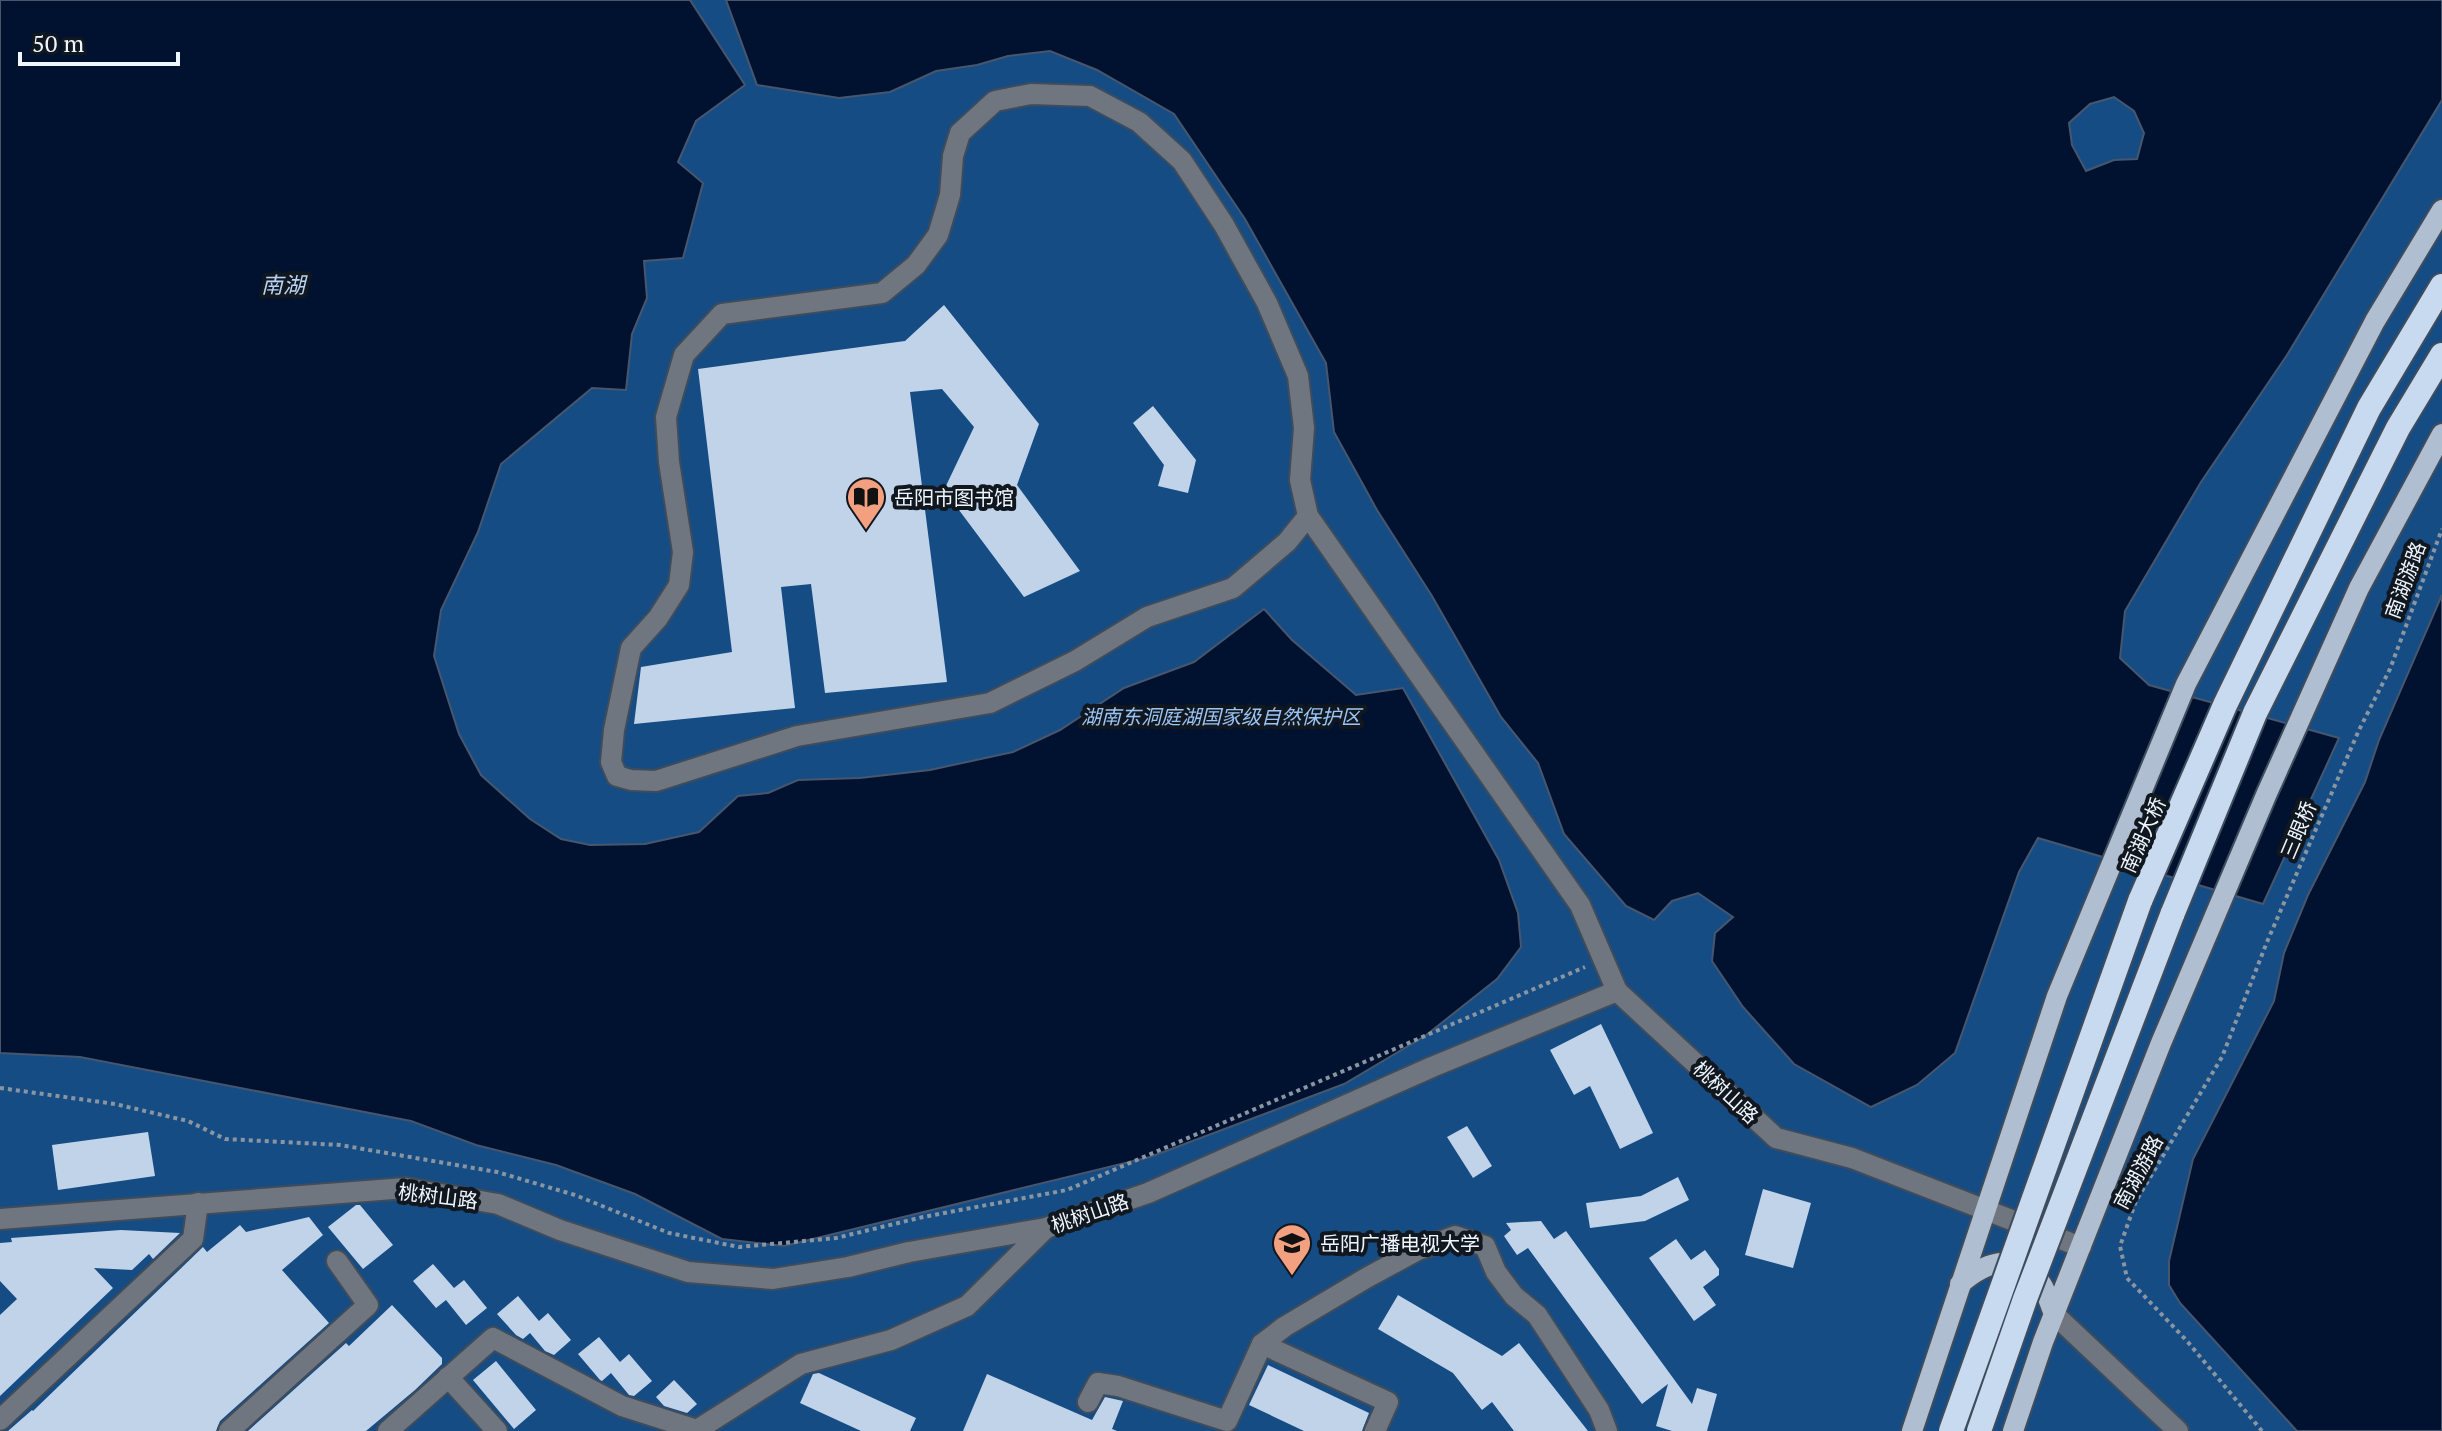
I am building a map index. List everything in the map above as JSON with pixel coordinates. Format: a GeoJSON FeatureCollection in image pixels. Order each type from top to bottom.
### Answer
{"type":"FeatureCollection","features":[{"type":"Feature","properties":{"kind":"highway","name":"南湖大桥"},"geometry":{"type":"LineString","coordinates":[[1951,1431],[2140,901],[2225,705],[2369,408],[2442,286]]}},
{"type":"Feature","properties":{"kind":"highway"},"geometry":{"type":"LineString","coordinates":[[1979,1431],[2025,1299],[2172,915],[2255,713],[2398,428],[2442,355]]}},
{"type":"Feature","properties":{"kind":"main road"},"geometry":{"type":"LineString","coordinates":[[1912,1431],[2057,996],[2186,684],[2375,321],[2442,210]]}},
{"type":"Feature","properties":{"kind":"main road"},"geometry":{"type":"LineString","coordinates":[[2013,1431],[2054,1314],[2161,1043],[2267,793],[2359,588],[2442,434]]}},
{"type":"Feature","properties":{"kind":"main road"},"geometry":{"type":"LineString","coordinates":[[1960,1284],[1977,1270],[1995,1262],[2020,1265],[2042,1284],[2054,1314]]}},
{"type":"Feature","properties":{"kind":"street"},"geometry":{"type":"LineString","coordinates":[[1308,516],[1287,542],[1233,588],[1147,617],[1075,661],[990,703],[797,736],[656,781],[617,776],[611,762],[614,730],[631,648],[658,618],[679,585],[683,552],[669,462],[666,417],[684,355],[722,314],[882,293],[916,265],[938,235],[950,195],[953,156],[960,133],[995,101],[1031,94],[1090,96],[1139,122],[1182,161],[1224,225],[1267,303],[1298,376],[1304,428],[1300,480],[1308,516],[1580,905],[1617,991]]}},
{"type":"Feature","properties":{"kind":"street","name":"桃树山路"},"geometry":{"type":"LineString","coordinates":[[0,1219],[406,1188],[498,1204],[560,1230],[688,1272],[773,1279],[1046,1228],[1148,1193],[1432,1067],[1617,991],[1776,1138],[1852,1158],[2081,1247]]}},
{"type":"Feature","properties":{"kind":"street"},"geometry":{"type":"LineString","coordinates":[[0,1420],[193,1239],[198,1203]]}},
{"type":"Feature","properties":{"kind":"street"},"geometry":{"type":"LineString","coordinates":[[388,1431],[493,1338],[622,1406],[697,1430],[801,1364],[891,1340],[967,1306],[1046,1228]]}},
{"type":"Feature","properties":{"kind":"street"},"geometry":{"type":"LineString","coordinates":[[1088,1402],[1098,1383],[1118,1386],[1224,1426],[1262,1344],[1284,1327],[1368,1277],[1418,1250],[1455,1236],[1485,1246],[1496,1272],[1514,1296],[1537,1315],[1599,1410],[1607,1431]]}},
{"type":"Feature","properties":{"kind":"street"},"geometry":{"type":"LineString","coordinates":[[229,1431],[368,1305],[337,1261]]}},
{"type":"Feature","properties":{"kind":"street"},"geometry":{"type":"LineString","coordinates":[[2054,1314],[2178,1431]]}},
{"type":"Feature","properties":{"kind":"street"},"geometry":{"type":"LineString","coordinates":[[1262,1344],[1388,1402],[1375,1431]]}},
{"type":"Feature","properties":{"kind":"street"},"geometry":{"type":"LineString","coordinates":[[448,1377],[497,1431]]}},
{"type":"Feature","properties":{"kind":"street"},"geometry":{"type":"LineString","coordinates":[[722,1431],[729,1408]]}},
{"type":"Feature","properties":{"kind":"path","name":"南湖游路"},"geometry":{"type":"LineString","coordinates":[[2359,730],[2390,669],[2442,529]]}},
{"type":"Feature","properties":{"kind":"path","name":"三眼桥"},"geometry":{"type":"LineString","coordinates":[[2267,942],[2359,730]]}},
{"type":"Feature","properties":{"kind":"path","name":"南湖游路"},"geometry":{"type":"LineString","coordinates":[[2262,1431],[2216,1374],[2127,1278],[2120,1246],[2136,1201],[2222,1057],[2267,942]]}},
{"type":"Feature","properties":{"kind":"path"},"geometry":{"type":"LineString","coordinates":[[0,1088],[115,1104],[188,1121],[225,1139],[340,1145],[497,1172],[575,1195],[669,1233],[739,1247],[836,1238],[923,1217],[1067,1190],[1603,959]]}},
{"type":"Feature","properties":{"kind":"green space","name":"湖南东洞庭湖国家级自然保护区"},"geometry":{"type":"Polygon","coordinates":[[[0,0],[2442,0],[2442,1431],[0,1431],[0,0]]]}},
{"type":"Feature","properties":{"kind":"water","name":"南湖"},"geometry":{"type":"Polygon","coordinates":[[[0,0],[690,0],[745,85],[696,121],[678,162],[703,183],[683,258],[644,261],[647,298],[632,334],[626,390],[592,388],[501,464],[478,532],[441,610],[434,656],[459,734],[481,775],[530,819],[561,839],[590,845],[645,844],[699,832],[738,796],[768,793],[798,780],[860,778],[930,770],[1013,752],[1060,730],[1124,688],[1194,662],[1264,609],[1292,640],[1356,695],[1403,688],[1499,860],[1518,913],[1521,947],[1497,979],[1425,1036],[1344,1084],[1150,1157],[784,1246],[722,1239],[635,1194],[556,1165],[476,1145],[411,1121],[80,1057],[0,1053],[0,0]]]}},
{"type":"Feature","properties":{"kind":"water"},"geometry":{"type":"Polygon","coordinates":[[[726,0],[2442,0],[2442,100],[2287,355],[2201,482],[2125,611],[2120,658],[2149,685],[2339,738],[2263,904],[2038,838],[2019,872],[1955,1053],[1917,1085],[1871,1107],[1794,1064],[1743,1007],[1712,961],[1715,933],[1733,917],[1698,893],[1672,901],[1654,920],[1626,906],[1564,834],[1538,763],[1501,717],[1334,432],[1326,363],[1245,219],[1174,114],[1097,70],[1050,51],[936,71],[890,92],[839,98],[757,85],[726,0]],[[2114,97],[2090,104],[2069,123],[2072,145],[2086,171],[2114,160],[2137,159],[2144,133],[2134,111],[2114,97]]]}},
{"type":"Feature","properties":{"kind":"water"},"geometry":{"type":"Polygon","coordinates":[[[2442,595],[2442,1431],[2297,1431],[2180,1303],[2169,1285],[2169,1261],[2193,1159],[2274,1001],[2284,953],[2308,895],[2365,782],[2379,740],[2442,595]]]}},
{"type":"Feature","properties":{"kind":"building","name":"岳阳市图书馆"},"geometry":{"type":"Polygon","coordinates":[[[944,305],[1039,424],[1017,485],[1080,571],[1024,597],[944,490],[974,427],[942,389],[910,392],[947,682],[825,693],[811,584],[781,587],[795,708],[634,724],[641,667],[732,652],[698,369],[905,341],[944,305]]]}},
{"type":"Feature","properties":{"kind":"building"},"geometry":{"type":"Polygon","coordinates":[[[1153,406],[1196,460],[1188,493],[1158,486],[1164,465],[1133,423],[1153,406]]]}},
{"type":"Feature","properties":{"kind":"building"},"geometry":{"type":"Polygon","coordinates":[[[1601,1024],[1653,1133],[1620,1149],[1590,1086],[1574,1095],[1550,1050],[1601,1024]]]}},
{"type":"Feature","properties":{"kind":"building"},"geometry":{"type":"Polygon","coordinates":[[[1467,1126],[1492,1166],[1473,1178],[1447,1137],[1467,1126]]]}},
{"type":"Feature","properties":{"kind":"building"},"geometry":{"type":"Polygon","coordinates":[[[148,1132],[155,1176],[58,1190],[52,1145],[148,1132]]]}},
{"type":"Feature","properties":{"kind":"building"},"geometry":{"type":"Polygon","coordinates":[[[1678,1177],[1689,1200],[1645,1221],[1590,1228],[1586,1203],[1641,1196],[1678,1177]]]}},
{"type":"Feature","properties":{"kind":"building"},"geometry":{"type":"Polygon","coordinates":[[[1763,1189],[1811,1203],[1793,1268],[1745,1255],[1763,1189]]]}},
{"type":"Feature","properties":{"kind":"building"},"geometry":{"type":"Polygon","coordinates":[[[360,1205],[393,1245],[363,1269],[328,1227],[360,1205]]]}},
{"type":"Feature","properties":{"kind":"building"},"geometry":{"type":"Polygon","coordinates":[[[309,1217],[323,1235],[282,1270],[329,1323],[220,1421],[216,1431],[8,1431],[33,1411],[203,1247],[207,1252],[240,1225],[246,1232],[309,1217]]]}},
{"type":"Feature","properties":{"kind":"building"},"geometry":{"type":"Polygon","coordinates":[[[1541,1221],[1554,1239],[1566,1231],[1692,1404],[1697,1388],[1717,1394],[1707,1431],[1672,1431],[1656,1426],[1668,1384],[1642,1404],[1528,1248],[1517,1255],[1504,1236],[1511,1230],[1506,1223],[1541,1221]]]}},
{"type":"Feature","properties":{"kind":"building"},"geometry":{"type":"Polygon","coordinates":[[[121,1230],[180,1233],[153,1259],[149,1254],[132,1270],[94,1268],[113,1288],[0,1396],[0,1315],[17,1299],[0,1281],[0,1243],[12,1242],[11,1238],[121,1230]]]}},
{"type":"Feature","properties":{"kind":"building"},"geometry":{"type":"Polygon","coordinates":[[[1676,1239],[1691,1260],[1705,1250],[1719,1269],[1719,1275],[1703,1287],[1716,1305],[1694,1321],[1649,1258],[1676,1239]]]}},
{"type":"Feature","properties":{"kind":"building"},"geometry":{"type":"Polygon","coordinates":[[[433,1264],[454,1288],[464,1280],[487,1308],[466,1325],[446,1300],[436,1308],[413,1281],[433,1264]]]}},
{"type":"Feature","properties":{"kind":"building"},"geometry":{"type":"Polygon","coordinates":[[[1398,1295],[1502,1356],[1519,1343],[1588,1431],[1514,1431],[1492,1402],[1482,1410],[1453,1373],[1378,1329],[1398,1295]]]}},
{"type":"Feature","properties":{"kind":"building"},"geometry":{"type":"Polygon","coordinates":[[[518,1296],[539,1321],[548,1313],[571,1340],[554,1355],[545,1351],[530,1333],[523,1339],[516,1335],[497,1314],[518,1296]]]}},
{"type":"Feature","properties":{"kind":"building"},"geometry":{"type":"Polygon","coordinates":[[[392,1305],[442,1358],[442,1364],[415,1390],[366,1431],[248,1431],[346,1343],[349,1346],[392,1305]]]}},
{"type":"Feature","properties":{"kind":"building"},"geometry":{"type":"Polygon","coordinates":[[[599,1337],[620,1362],[629,1354],[652,1381],[634,1396],[629,1395],[611,1373],[600,1380],[578,1354],[599,1337]]]}},
{"type":"Feature","properties":{"kind":"building"},"geometry":{"type":"Polygon","coordinates":[[[496,1361],[536,1410],[514,1429],[473,1380],[496,1361]]]}},
{"type":"Feature","properties":{"kind":"building"},"geometry":{"type":"Polygon","coordinates":[[[1268,1365],[1369,1413],[1362,1431],[1304,1431],[1249,1405],[1268,1365]]]}},
{"type":"Feature","properties":{"kind":"building"},"geometry":{"type":"Polygon","coordinates":[[[819,1373],[916,1418],[910,1431],[861,1431],[800,1403],[813,1374],[819,1373]]]}},
{"type":"Feature","properties":{"kind":"building"},"geometry":{"type":"Polygon","coordinates":[[[987,1374],[1092,1420],[1105,1397],[1123,1401],[1112,1429],[1117,1431],[963,1431],[987,1374]]]}},
{"type":"Feature","properties":{"kind":"building"},"geometry":{"type":"Polygon","coordinates":[[[674,1380],[697,1404],[687,1413],[664,1406],[656,1397],[674,1380]]]}},
{"type":"Feature","properties":{"kind":"place","name":"岳阳市图书馆"},"geometry":{"type":"Point","coordinates":[866,531]}},
{"type":"Feature","properties":{"kind":"place","name":"岳阳广播电视大学"},"geometry":{"type":"Point","coordinates":[1292,1277]}}]}
